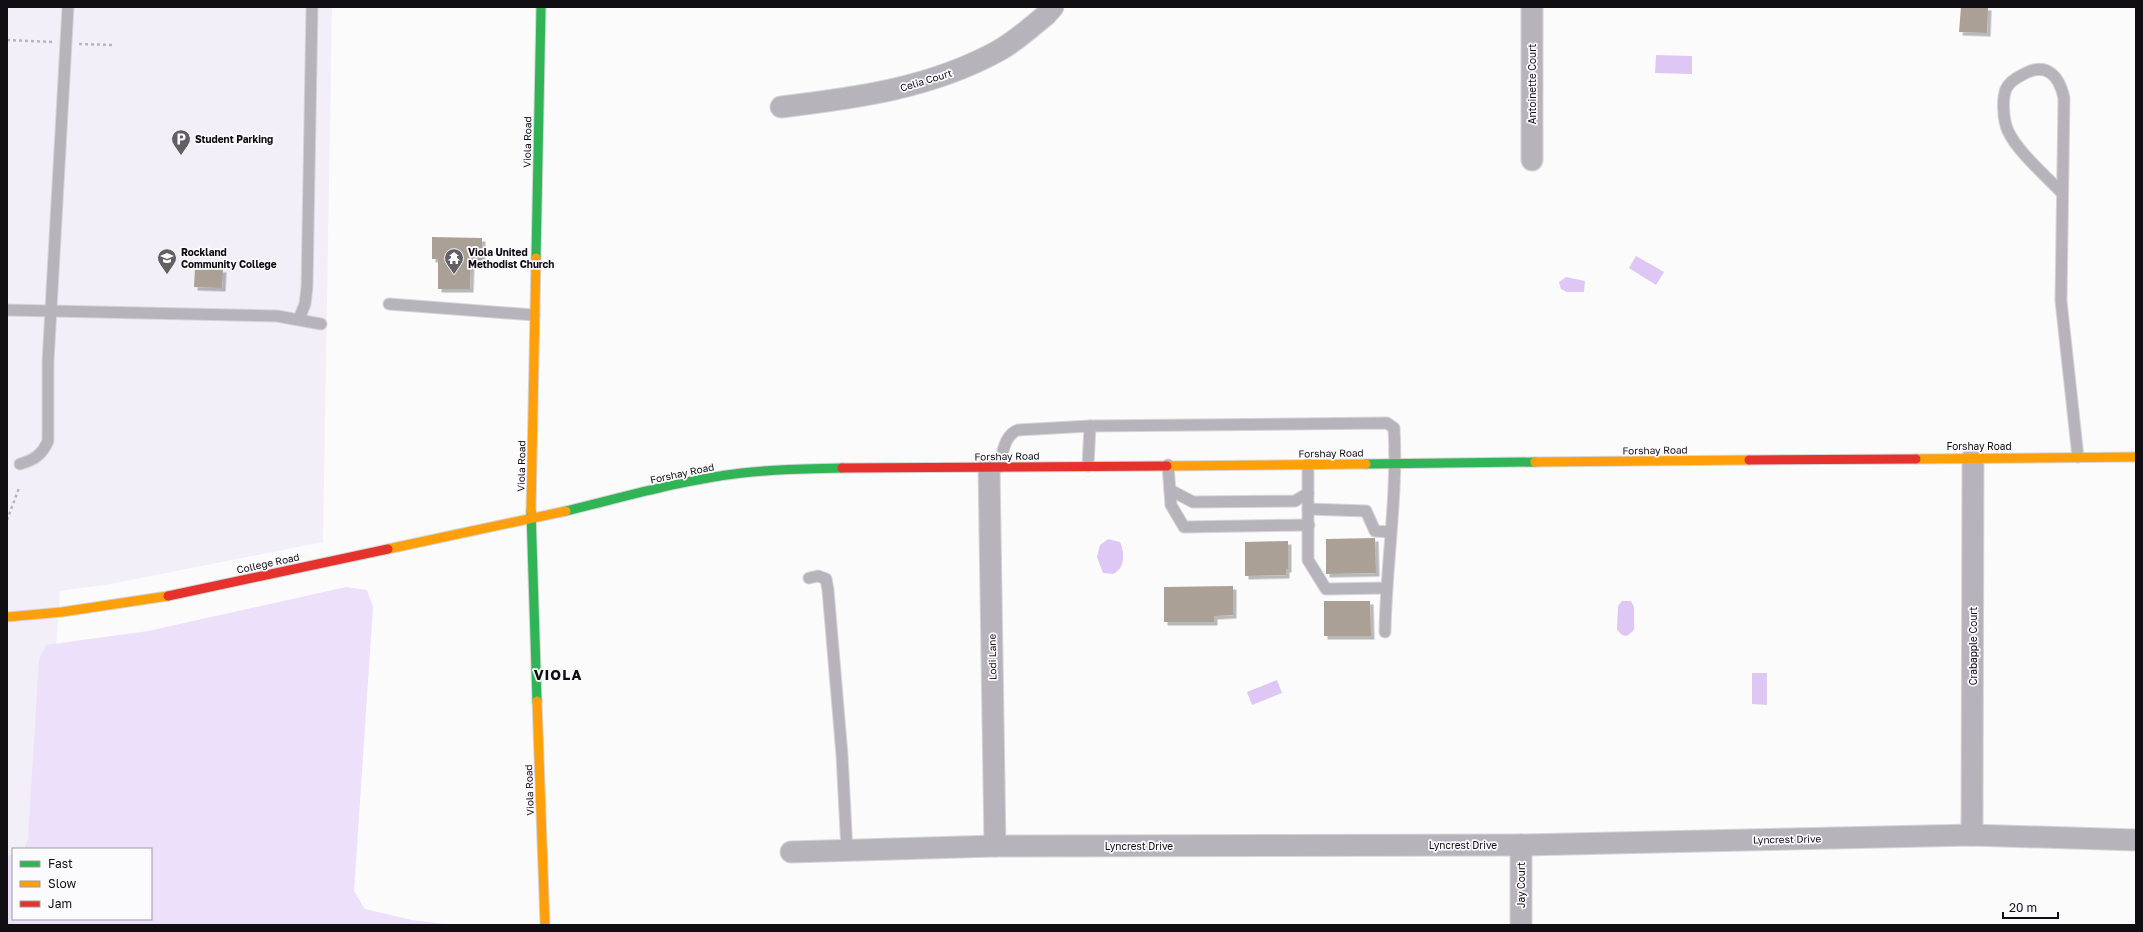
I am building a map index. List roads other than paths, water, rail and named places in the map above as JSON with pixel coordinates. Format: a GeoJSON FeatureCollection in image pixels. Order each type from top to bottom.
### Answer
{"type":"FeatureCollection","features":[{"type":"Feature","properties":{"kind":"street","name":"Viola Road"},"geometry":{"type":"LineString","coordinates":[[541,7],[531,519],[545,925]]}},
{"type":"Feature","properties":{"kind":"street","name":"Celia Court"},"geometry":{"type":"LineString","coordinates":[[781,107],[863,96],[907,87],[960,70],[999,51],[1046,15],[1053,7]]}},
{"type":"Feature","properties":{"kind":"street","name":"Antoinette Court"},"geometry":{"type":"LineString","coordinates":[[1532,7],[1532,160]]}},
{"type":"Feature","properties":{"kind":"street","name":"Forshay Road"},"geometry":{"type":"LineString","coordinates":[[531,519],[688,482],[741,472],[801,469],[1973,457],[2136,457]]}},
{"type":"Feature","properties":{"kind":"street","name":"Crabapple Court"},"geometry":{"type":"LineString","coordinates":[[1972,835],[1973,457]]}},
{"type":"Feature","properties":{"kind":"street","name":"Lodi Lane"},"geometry":{"type":"LineString","coordinates":[[994,467],[995,846]]}},
{"type":"Feature","properties":{"kind":"street","name":"College Road"},"geometry":{"type":"LineString","coordinates":[[7,617],[62,612],[162,597],[531,519]]}},
{"type":"Feature","properties":{"kind":"street","name":"Lyncrest Drive"},"geometry":{"type":"LineString","coordinates":[[791,852],[995,846],[1521,845],[1972,835],[2136,840]]}},
{"type":"Feature","properties":{"kind":"street","name":"Jay Court"},"geometry":{"type":"LineString","coordinates":[[1521,845],[1521,925]]}},
{"type":"Feature","properties":{"kind":"lane"},"geometry":{"type":"LineString","coordinates":[[20,464],[34,460],[44,451],[48,441],[48,362],[68,7]]}},
{"type":"Feature","properties":{"kind":"lane"},"geometry":{"type":"LineString","coordinates":[[299,319],[305,304],[307,287],[312,7]]}},
{"type":"Feature","properties":{"kind":"lane"},"geometry":{"type":"LineString","coordinates":[[2062,193],[2013,140],[2007,129],[2004,97],[2007,88],[2012,82],[2031,70],[2044,69],[2055,76],[2061,85],[2065,113],[2062,193],[2061,301],[2078,457]]}},
{"type":"Feature","properties":{"kind":"lane"},"geometry":{"type":"LineString","coordinates":[[389,304],[534,315]]}},
{"type":"Feature","properties":{"kind":"lane"},"geometry":{"type":"LineString","coordinates":[[7,310],[277,316],[321,324]]}},
{"type":"Feature","properties":{"kind":"lane"},"geometry":{"type":"LineString","coordinates":[[994,467],[1011,432],[1018,430],[1090,426],[1387,423],[1394,428],[1395,463],[1386,588],[1385,632]]}},
{"type":"Feature","properties":{"kind":"lane"},"geometry":{"type":"LineString","coordinates":[[1088,466],[1090,426]]}},
{"type":"Feature","properties":{"kind":"lane"},"geometry":{"type":"LineString","coordinates":[[1308,464],[1308,560],[1326,588],[1386,588]]}},
{"type":"Feature","properties":{"kind":"lane"},"geometry":{"type":"LineString","coordinates":[[1168,465],[1171,505],[1184,527],[1309,525]]}},
{"type":"Feature","properties":{"kind":"lane"},"geometry":{"type":"LineString","coordinates":[[1170,490],[1193,502],[1295,501],[1308,493]]}},
{"type":"Feature","properties":{"kind":"lane"},"geometry":{"type":"LineString","coordinates":[[1308,509],[1366,511],[1375,531],[1390,532]]}},
{"type":"Feature","properties":{"kind":"lane"},"geometry":{"type":"LineString","coordinates":[[808,578],[818,576],[826,578],[828,590],[842,755],[847,851]]}},
{"type":"Feature","properties":{"kind":"place","name":"Student Parking"},"geometry":{"type":"Point","coordinates":[181,156]}},
{"type":"Feature","properties":{"kind":"place","name":"Rockland Community College"},"geometry":{"type":"Point","coordinates":[167,275]}},
{"type":"Feature","properties":{"kind":"place","name":"Viola United Methodist Church"},"geometry":{"type":"Point","coordinates":[454,275]}},
{"type":"Feature","properties":{"kind":"district","name":"VIOLA"},"geometry":{"type":"Point","coordinates":[558,675]}}]}
